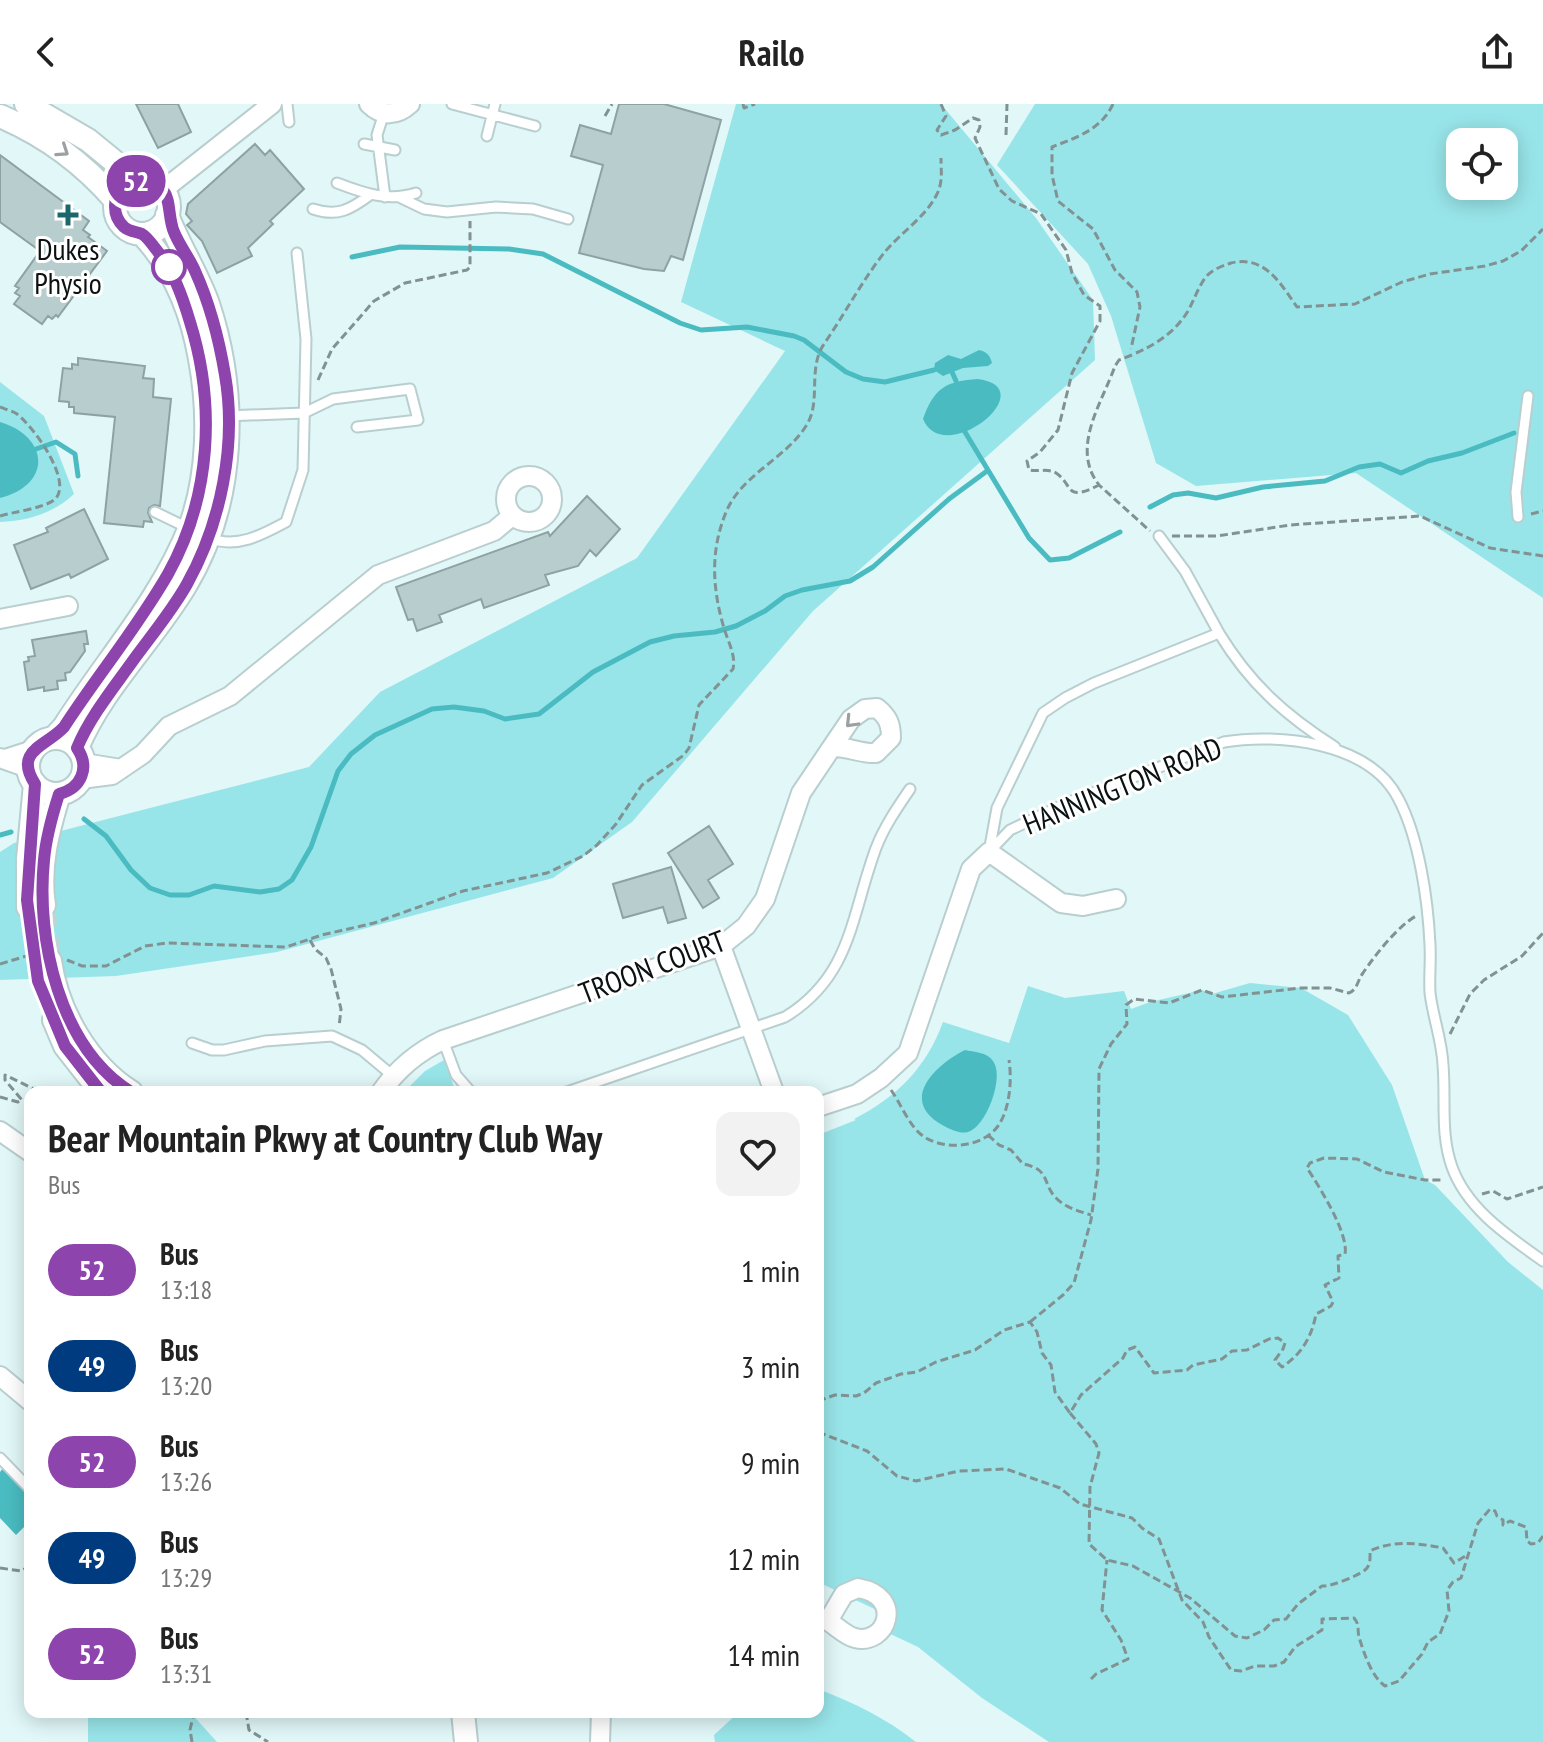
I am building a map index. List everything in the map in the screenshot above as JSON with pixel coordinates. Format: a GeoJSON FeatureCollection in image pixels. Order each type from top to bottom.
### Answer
{"type":"FeatureCollection","features":[{"type":"Feature","properties":{"kind":"street"},"geometry":{"type":"LineString","coordinates":[[26,104],[88,140],[137,180],[156,184],[163,190],[169,207],[162,225],[153,232],[130,232],[120,224],[115,212],[115,200],[120,191],[137,180]]}},
{"type":"Feature","properties":{"kind":"street"},"geometry":{"type":"LineString","coordinates":[[163,190],[272,104]]}},
{"type":"Feature","properties":{"kind":"street"},"geometry":{"type":"LineString","coordinates":[[377,109],[402,112],[410,104]]}},
{"type":"Feature","properties":{"kind":"street"},"geometry":{"type":"LineString","coordinates":[[0,116],[72,157],[115,200]]}},
{"type":"Feature","properties":{"kind":"street"},"geometry":{"type":"LineString","coordinates":[[167,215],[194,268],[218,339],[226,379],[217,416]]}},
{"type":"Feature","properties":{"kind":"street"},"geometry":{"type":"LineString","coordinates":[[59,794],[48,829],[36,906],[28,859],[32,767],[39,744],[54,738],[64,727],[167,575],[217,511],[227,455],[184,301],[170,268],[142,234]]}},
{"type":"Feature","properties":{"kind":"street"},"geometry":{"type":"LineString","coordinates":[[54,738],[62,739],[80,763],[112,775],[143,754],[169,726],[230,696],[378,575],[494,531],[512,516]]}},
{"type":"Feature","properties":{"kind":"street"},"geometry":{"type":"LineString","coordinates":[[2,759],[32,767],[50,794],[68,792],[95,714],[186,585],[199,533]]}},
{"type":"Feature","properties":{"kind":"street"},"geometry":{"type":"LineString","coordinates":[[0,619],[68,606]]}},
{"type":"Feature","properties":{"kind":"street","name":"TROON COURT"},"geometry":{"type":"LineString","coordinates":[[386,1086],[426,1047],[721,946],[746,926],[765,899],[801,793],[832,747]]}},
{"type":"Feature","properties":{"kind":"street"},"geometry":{"type":"LineString","coordinates":[[989,852],[1061,903],[1083,906],[1116,899]]}},
{"type":"Feature","properties":{"kind":"street","name":"HANNINGTON ROAD"},"geometry":{"type":"LineString","coordinates":[[824,1105],[857,1094],[881,1078],[908,1053],[971,869],[989,852]]}},
{"type":"Feature","properties":{"kind":"street"},"geometry":{"type":"LineString","coordinates":[[721,946],[772,1086]]}},
{"type":"Feature","properties":{"kind":"street"},"geometry":{"type":"LineString","coordinates":[[47,958],[38,981],[65,1046],[96,1086]]}},
{"type":"Feature","properties":{"kind":"street"},"geometry":{"type":"LineString","coordinates":[[47,958],[78,1038],[121,1086]]}},
{"type":"Feature","properties":{"kind":"street"},"geometry":{"type":"LineString","coordinates":[[0,1131],[24,1148]]}},
{"type":"Feature","properties":{"kind":"street"},"geometry":{"type":"LineString","coordinates":[[0,1376],[24,1396]]}},
{"type":"Feature","properties":{"kind":"street"},"geometry":{"type":"LineString","coordinates":[[449,1718],[451,1742]]}},
{"type":"Feature","properties":{"kind":"street"},"geometry":{"type":"LineString","coordinates":[[464,1718],[466,1742]]}},
{"type":"Feature","properties":{"kind":"street"},"geometry":{"type":"LineString","coordinates":[[600,1742],[601,1718]]}},
{"type":"Feature","properties":{"kind":"lane"},"geometry":{"type":"LineString","coordinates":[[287,104],[289,122]]}},
{"type":"Feature","properties":{"kind":"lane"},"geometry":{"type":"LineString","coordinates":[[452,104],[494,109],[535,126]]}},
{"type":"Feature","properties":{"kind":"lane"},"geometry":{"type":"LineString","coordinates":[[377,109],[385,197]]}},
{"type":"Feature","properties":{"kind":"lane"},"geometry":{"type":"LineString","coordinates":[[487,136],[494,109]]}},
{"type":"Feature","properties":{"kind":"lane"},"geometry":{"type":"LineString","coordinates":[[364,144],[395,150]]}},
{"type":"Feature","properties":{"kind":"lane"},"geometry":{"type":"LineString","coordinates":[[337,183],[370,195],[401,198],[424,209],[447,212],[496,207],[533,209],[568,219]]}},
{"type":"Feature","properties":{"kind":"lane"},"geometry":{"type":"LineString","coordinates":[[401,198],[416,193]]}},
{"type":"Feature","properties":{"kind":"lane"},"geometry":{"type":"LineString","coordinates":[[313,209],[335,214],[354,207],[370,195]]}},
{"type":"Feature","properties":{"kind":"lane"},"geometry":{"type":"LineString","coordinates":[[155,512],[217,541],[252,541],[286,522],[303,470],[306,339],[297,253]]}},
{"type":"Feature","properties":{"kind":"lane"},"geometry":{"type":"LineString","coordinates":[[217,416],[304,413],[333,399],[410,389],[418,420],[357,427]]}},
{"type":"Feature","properties":{"kind":"lane"},"geometry":{"type":"LineString","coordinates":[[1518,517],[1516,492],[1528,396]]}},
{"type":"Feature","properties":{"kind":"lane"},"geometry":{"type":"LineString","coordinates":[[1159,536],[1185,571],[1219,633],[1251,680],[1310,731],[1346,753]]}},
{"type":"Feature","properties":{"kind":"lane"},"geometry":{"type":"LineString","coordinates":[[989,852],[997,808],[1043,713],[1094,683],[1219,633]]}},
{"type":"Feature","properties":{"kind":"lane","name":"HANNINGTON ROAD"},"geometry":{"type":"LineString","coordinates":[[989,852],[1010,830],[1067,803],[1224,742],[1251,737],[1320,745],[1346,753],[1379,774],[1398,796],[1409,825],[1427,913],[1430,991],[1442,1047],[1445,1143],[1452,1168],[1482,1213],[1543,1261]]}},
{"type":"Feature","properties":{"kind":"lane"},"geometry":{"type":"LineString","coordinates":[[585,1086],[785,1017],[805,1005],[824,986],[836,967],[877,847],[910,789]]}},
{"type":"Feature","properties":{"kind":"lane"},"geometry":{"type":"LineString","coordinates":[[192,1043],[212,1050],[224,1050],[265,1041],[337,1037],[362,1050],[393,1076]]}},
{"type":"Feature","properties":{"kind":"lane"},"geometry":{"type":"LineString","coordinates":[[443,1040],[456,1075],[466,1086]]}},
{"type":"Feature","properties":{"kind":"lane"},"geometry":{"type":"LineString","coordinates":[[0,1458],[24,1483]]}},
{"type":"Feature","properties":{"kind":"path"},"geometry":{"type":"LineString","coordinates":[[605,116],[612,104]]}},
{"type":"Feature","properties":{"kind":"path"},"geometry":{"type":"LineString","coordinates":[[743,104],[744,108],[755,104]]}},
{"type":"Feature","properties":{"kind":"path"},"geometry":{"type":"LineString","coordinates":[[941,104],[946,116],[938,126],[941,135],[973,118],[979,120],[980,127],[975,138],[995,184],[1012,201],[1041,214],[1066,250],[1072,273],[1084,295],[1100,306],[1100,321],[1085,353],[1075,366],[1058,430],[1040,452],[1027,461],[1029,470],[1047,470],[1057,474],[1068,490],[1073,492],[1099,485]]}},
{"type":"Feature","properties":{"kind":"path"},"geometry":{"type":"LineString","coordinates":[[1006,135],[1007,104]]}},
{"type":"Feature","properties":{"kind":"path"},"geometry":{"type":"LineString","coordinates":[[1113,104],[1108,115],[1090,132],[1052,147],[1052,175],[1058,201],[1093,229],[1115,270],[1137,292],[1140,307],[1133,352]]}},
{"type":"Feature","properties":{"kind":"path"},"geometry":{"type":"LineString","coordinates":[[0,964],[47,958],[95,968],[114,963],[145,946],[176,943],[286,947],[374,923],[463,891],[547,873],[583,856],[607,835],[642,785],[675,763],[689,748],[699,705],[733,669],[733,655],[722,624],[713,573],[716,540],[733,499],[750,480],[789,448],[807,426],[812,415],[817,358],[821,349],[884,253],[932,202],[941,182],[941,158]]}},
{"type":"Feature","properties":{"kind":"path"},"geometry":{"type":"LineString","coordinates":[[304,413],[332,349],[374,301],[405,283],[470,267],[470,218]]}},
{"type":"Feature","properties":{"kind":"path"},"geometry":{"type":"LineString","coordinates":[[1543,229],[1521,251],[1503,261],[1416,278],[1355,304],[1297,307],[1275,275],[1262,265],[1243,261],[1222,266],[1206,276],[1186,314],[1174,329],[1150,347],[1119,360],[1089,433],[1087,460],[1099,485],[1131,516],[1159,536],[1217,536],[1290,525],[1420,516],[1490,548],[1543,556]]}},
{"type":"Feature","properties":{"kind":"path"},"geometry":{"type":"LineString","coordinates":[[0,407],[17,415],[40,437],[61,487],[54,500],[0,516]]}},
{"type":"Feature","properties":{"kind":"path"},"geometry":{"type":"LineString","coordinates":[[824,1399],[835,1395],[856,1396],[876,1383],[975,1350],[1004,1330],[1030,1322],[1074,1283],[1091,1215],[1098,1169],[1099,1069],[1105,1054],[1127,1024],[1126,1005],[1129,1001],[1169,1003],[1202,990],[1222,997],[1301,988],[1330,988],[1349,993],[1356,989],[1361,975],[1398,928],[1414,917],[1427,913]]}},
{"type":"Feature","properties":{"kind":"path"},"geometry":{"type":"LineString","coordinates":[[1442,1047],[1470,994],[1484,980],[1522,956],[1543,933]]}},
{"type":"Feature","properties":{"kind":"path"},"geometry":{"type":"LineString","coordinates":[[310,940],[326,958],[331,969],[341,1009],[337,1037]]}},
{"type":"Feature","properties":{"kind":"path"},"geometry":{"type":"LineString","coordinates":[[881,1078],[924,1137],[955,1146],[973,1143],[997,1128],[1010,1087],[1009,1060]]}},
{"type":"Feature","properties":{"kind":"path"},"geometry":{"type":"LineString","coordinates":[[0,1097],[18,1102],[22,1100],[7,1085],[5,1075],[28,1086]]}},
{"type":"Feature","properties":{"kind":"path"},"geometry":{"type":"LineString","coordinates":[[988,1135],[1011,1150],[1023,1164],[1036,1166],[1045,1176],[1054,1197],[1069,1207],[1091,1215]]}},
{"type":"Feature","properties":{"kind":"path"},"geometry":{"type":"LineString","coordinates":[[1070,1413],[1081,1395],[1123,1358],[1127,1350],[1135,1347],[1154,1373],[1187,1370],[1193,1365],[1222,1359],[1232,1351],[1247,1350],[1278,1338],[1285,1343],[1275,1360],[1282,1367],[1292,1361],[1312,1334],[1316,1314],[1333,1302],[1325,1285],[1339,1278],[1338,1256],[1345,1254],[1347,1247],[1340,1223],[1307,1168],[1310,1163],[1324,1158],[1357,1159],[1384,1172],[1425,1180],[1450,1178],[1460,1181],[1473,1192],[1483,1194],[1497,1191],[1507,1199],[1543,1187]]}},
{"type":"Feature","properties":{"kind":"path"},"geometry":{"type":"LineString","coordinates":[[1030,1322],[1037,1332],[1042,1353],[1051,1365],[1055,1392],[1096,1444],[1099,1453],[1090,1487],[1089,1544],[1107,1560],[1133,1566],[1190,1598],[1235,1636],[1247,1638],[1264,1630],[1274,1620],[1286,1619],[1298,1604],[1322,1586],[1330,1587],[1365,1570],[1370,1564],[1370,1551],[1384,1544],[1424,1544],[1443,1548],[1454,1563],[1468,1555]]}},
{"type":"Feature","properties":{"kind":"path"},"geometry":{"type":"LineString","coordinates":[[824,1434],[867,1451],[897,1476],[916,1481],[959,1471],[1006,1469],[1060,1488],[1072,1499],[1091,1507],[1132,1518],[1159,1539],[1182,1600],[1203,1622],[1231,1670],[1241,1671],[1284,1662],[1295,1647],[1322,1630],[1322,1619],[1354,1618],[1359,1623],[1364,1654],[1379,1682],[1385,1686],[1399,1681],[1428,1642],[1440,1634],[1449,1611],[1447,1590],[1461,1578],[1478,1523],[1490,1509],[1503,1520],[1503,1525],[1510,1521],[1526,1527],[1527,1541],[1531,1544],[1538,1543],[1543,1536]]}},
{"type":"Feature","properties":{"kind":"path"},"geometry":{"type":"LineString","coordinates":[[1091,1679],[1128,1659],[1121,1640],[1102,1610],[1107,1560]]}},
{"type":"Feature","properties":{"kind":"path"},"geometry":{"type":"LineString","coordinates":[[0,1568],[24,1569]]}},
{"type":"Feature","properties":{"kind":"path"},"geometry":{"type":"LineString","coordinates":[[192,1742],[193,1718]]}},
{"type":"Feature","properties":{"kind":"path"},"geometry":{"type":"LineString","coordinates":[[247,1718],[249,1730],[268,1742]]}},
{"type":"Feature","properties":{"kind":"shaded area"},"geometry":{"type":"Polygon","coordinates":[[[736,104],[941,104],[1036,218],[1093,300],[1095,360],[813,611],[632,822],[553,878],[277,952],[116,976],[0,980],[0,852],[14,843],[309,767],[380,692],[637,558],[785,351],[681,302],[736,104]]]}},
{"type":"Feature","properties":{"kind":"shaded area"},"geometry":{"type":"Polygon","coordinates":[[[1035,104],[1543,104],[1543,598],[1356,473],[1196,486],[1156,463],[1111,316],[1088,264],[997,165],[1035,104]]]}},
{"type":"Feature","properties":{"kind":"shaded area"},"geometry":{"type":"Polygon","coordinates":[[[979,350],[988,354],[992,363],[963,368],[943,376],[934,370],[935,363],[948,355],[961,359],[979,350]]]}},
{"type":"Feature","properties":{"kind":"shaded area"},"geometry":{"type":"Polygon","coordinates":[[[978,379],[996,385],[1001,396],[996,409],[967,431],[950,435],[934,432],[923,419],[937,393],[949,384],[978,379]]]}},
{"type":"Feature","properties":{"kind":"shaded area"},"geometry":{"type":"Polygon","coordinates":[[[0,382],[44,416],[74,494],[40,515],[0,522],[0,382]]]}},
{"type":"Feature","properties":{"kind":"shaded area"},"geometry":{"type":"Polygon","coordinates":[[[0,422],[28,438],[36,449],[38,461],[29,483],[17,492],[0,498],[0,422]]]}},
{"type":"Feature","properties":{"kind":"shaded area"},"geometry":{"type":"Polygon","coordinates":[[[1250,983],[1301,988],[1348,1015],[1392,1085],[1425,1180],[1435,1185],[1508,1262],[1543,1290],[1543,1742],[1049,1742],[982,1698],[918,1647],[882,1630],[887,1615],[824,1585],[824,1133],[856,1120],[897,1091],[919,1067],[943,1022],[1009,1043],[1028,986],[1065,998],[1124,991],[1131,1009],[1202,990],[1212,994],[1250,983]]]}},
{"type":"Feature","properties":{"kind":"shaded area"},"geometry":{"type":"Polygon","coordinates":[[[965,1050],[990,1058],[997,1078],[987,1112],[975,1128],[962,1132],[944,1126],[930,1116],[923,1106],[922,1096],[932,1075],[965,1050]]]}},
{"type":"Feature","properties":{"kind":"shaded area"},"geometry":{"type":"Polygon","coordinates":[[[444,1060],[454,1086],[410,1086],[425,1071],[444,1060]]]}},
{"type":"Feature","properties":{"kind":"shaded area"},"geometry":{"type":"Polygon","coordinates":[[[3,1468],[24,1489],[24,1527],[16,1535],[0,1518],[0,1472],[3,1468]]]}},
{"type":"Feature","properties":{"kind":"shaded area"},"geometry":{"type":"Polygon","coordinates":[[[824,1692],[869,1712],[916,1742],[715,1742],[714,1735],[732,1718],[824,1718],[824,1692]]]}},
{"type":"Feature","properties":{"kind":"shaded area"},"geometry":{"type":"Polygon","coordinates":[[[88,1718],[195,1718],[217,1742],[88,1742],[88,1718]]]}},
{"type":"Feature","properties":{"kind":"building"},"geometry":{"type":"Polygon","coordinates":[[[136,104],[178,104],[191,132],[158,148],[136,104]]]}},
{"type":"Feature","properties":{"kind":"building"},"geometry":{"type":"Polygon","coordinates":[[[619,104],[664,104],[721,120],[683,260],[671,256],[664,271],[579,253],[603,165],[571,156],[580,125],[611,134],[619,104]]]}},
{"type":"Feature","properties":{"kind":"building"},"geometry":{"type":"Polygon","coordinates":[[[255,144],[265,155],[270,150],[304,189],[270,221],[273,224],[248,248],[252,256],[217,273],[202,241],[187,225],[192,221],[186,214],[188,204],[255,144]]]}},
{"type":"Feature","properties":{"kind":"building"},"geometry":{"type":"Polygon","coordinates":[[[0,155],[89,221],[83,230],[107,251],[58,317],[56,315],[52,319],[48,316],[42,324],[14,304],[20,296],[15,293],[19,288],[15,286],[40,251],[0,222],[0,155]]]}},
{"type":"Feature","properties":{"kind":"building"},"geometry":{"type":"Polygon","coordinates":[[[78,358],[145,366],[143,378],[154,379],[153,397],[171,399],[160,506],[149,508],[152,522],[144,521],[143,527],[104,523],[115,417],[74,413],[74,407],[69,407],[69,402],[59,401],[63,368],[72,369],[72,364],[78,365],[78,358]]]}},
{"type":"Feature","properties":{"kind":"building"},"geometry":{"type":"Polygon","coordinates":[[[587,496],[620,529],[596,556],[590,550],[578,566],[545,575],[549,585],[484,608],[481,599],[439,615],[442,622],[417,631],[413,619],[408,620],[396,587],[548,532],[550,536],[587,496]]]}},
{"type":"Feature","properties":{"kind":"building"},"geometry":{"type":"Polygon","coordinates":[[[84,509],[108,559],[71,578],[69,574],[31,589],[14,545],[48,532],[46,528],[84,509]]]}},
{"type":"Feature","properties":{"kind":"building"},"geometry":{"type":"Polygon","coordinates":[[[86,631],[88,644],[84,644],[85,651],[70,672],[65,673],[66,680],[57,681],[58,689],[44,691],[44,687],[28,690],[24,662],[29,661],[28,657],[35,656],[32,640],[86,631]]]}},
{"type":"Feature","properties":{"kind":"building"},"geometry":{"type":"Polygon","coordinates":[[[709,826],[733,864],[708,880],[719,898],[703,908],[668,853],[709,826]]]}},
{"type":"Feature","properties":{"kind":"building"},"geometry":{"type":"Polygon","coordinates":[[[671,867],[686,918],[668,923],[663,907],[623,918],[613,884],[671,867]]]}},
{"type":"Feature","properties":{"kind":"waterway"},"geometry":{"type":"LineString","coordinates":[[352,257],[400,247],[509,249],[543,254],[680,323],[701,330],[747,327],[794,336],[804,340],[846,372],[863,379],[885,382],[934,370]]}},
{"type":"Feature","properties":{"kind":"waterway"},"geometry":{"type":"LineString","coordinates":[[952,372],[956,381]]}},
{"type":"Feature","properties":{"kind":"waterway"},"geometry":{"type":"LineString","coordinates":[[965,432],[1029,538],[1050,560],[1069,558],[1120,532]]}},
{"type":"Feature","properties":{"kind":"waterway"},"geometry":{"type":"LineString","coordinates":[[1150,507],[1173,495],[1188,493],[1216,498],[1263,487],[1325,481],[1359,467],[1380,464],[1401,473],[1514,433]]}},
{"type":"Feature","properties":{"kind":"waterway"},"geometry":{"type":"LineString","coordinates":[[36,449],[56,442],[75,454],[78,476]]}},
{"type":"Feature","properties":{"kind":"waterway"},"geometry":{"type":"LineString","coordinates":[[84,819],[106,836],[131,870],[150,888],[170,895],[189,895],[214,886],[260,892],[279,889],[292,880],[311,847],[338,771],[351,754],[375,735],[432,709],[454,707],[484,711],[505,719],[539,714],[593,672],[650,642],[736,626],[785,596],[850,581],[873,567],[949,499],[987,471]]}},
{"type":"Feature","properties":{"kind":"waterway"},"geometry":{"type":"LineString","coordinates":[[0,835],[11,832]]}},
{"type":"Feature","properties":{"kind":"tunnel"},"geometry":{"type":"LineString","coordinates":[[44,905],[50,961]]}},
{"type":"Feature","properties":{"kind":"bus line","name":"52"},"geometry":{"type":"LineString","coordinates":[[96,1086],[65,1046],[38,981],[27,900],[35,784],[28,768],[33,750],[54,738],[64,727],[167,575],[197,506],[207,417],[198,347],[170,268],[142,234],[130,232],[120,224],[115,212],[115,200],[120,191],[127,184],[146,180],[163,190],[169,207],[167,215],[207,301],[226,379],[227,455],[217,511],[186,585],[83,734],[77,748],[84,763],[81,779],[68,792],[59,794],[48,829],[42,897],[53,977],[78,1038],[121,1086]]}},
{"type":"Feature","properties":{"kind":"place","name":"Dukes Physio"},"geometry":{"type":"Point","coordinates":[68,215]}}]}
